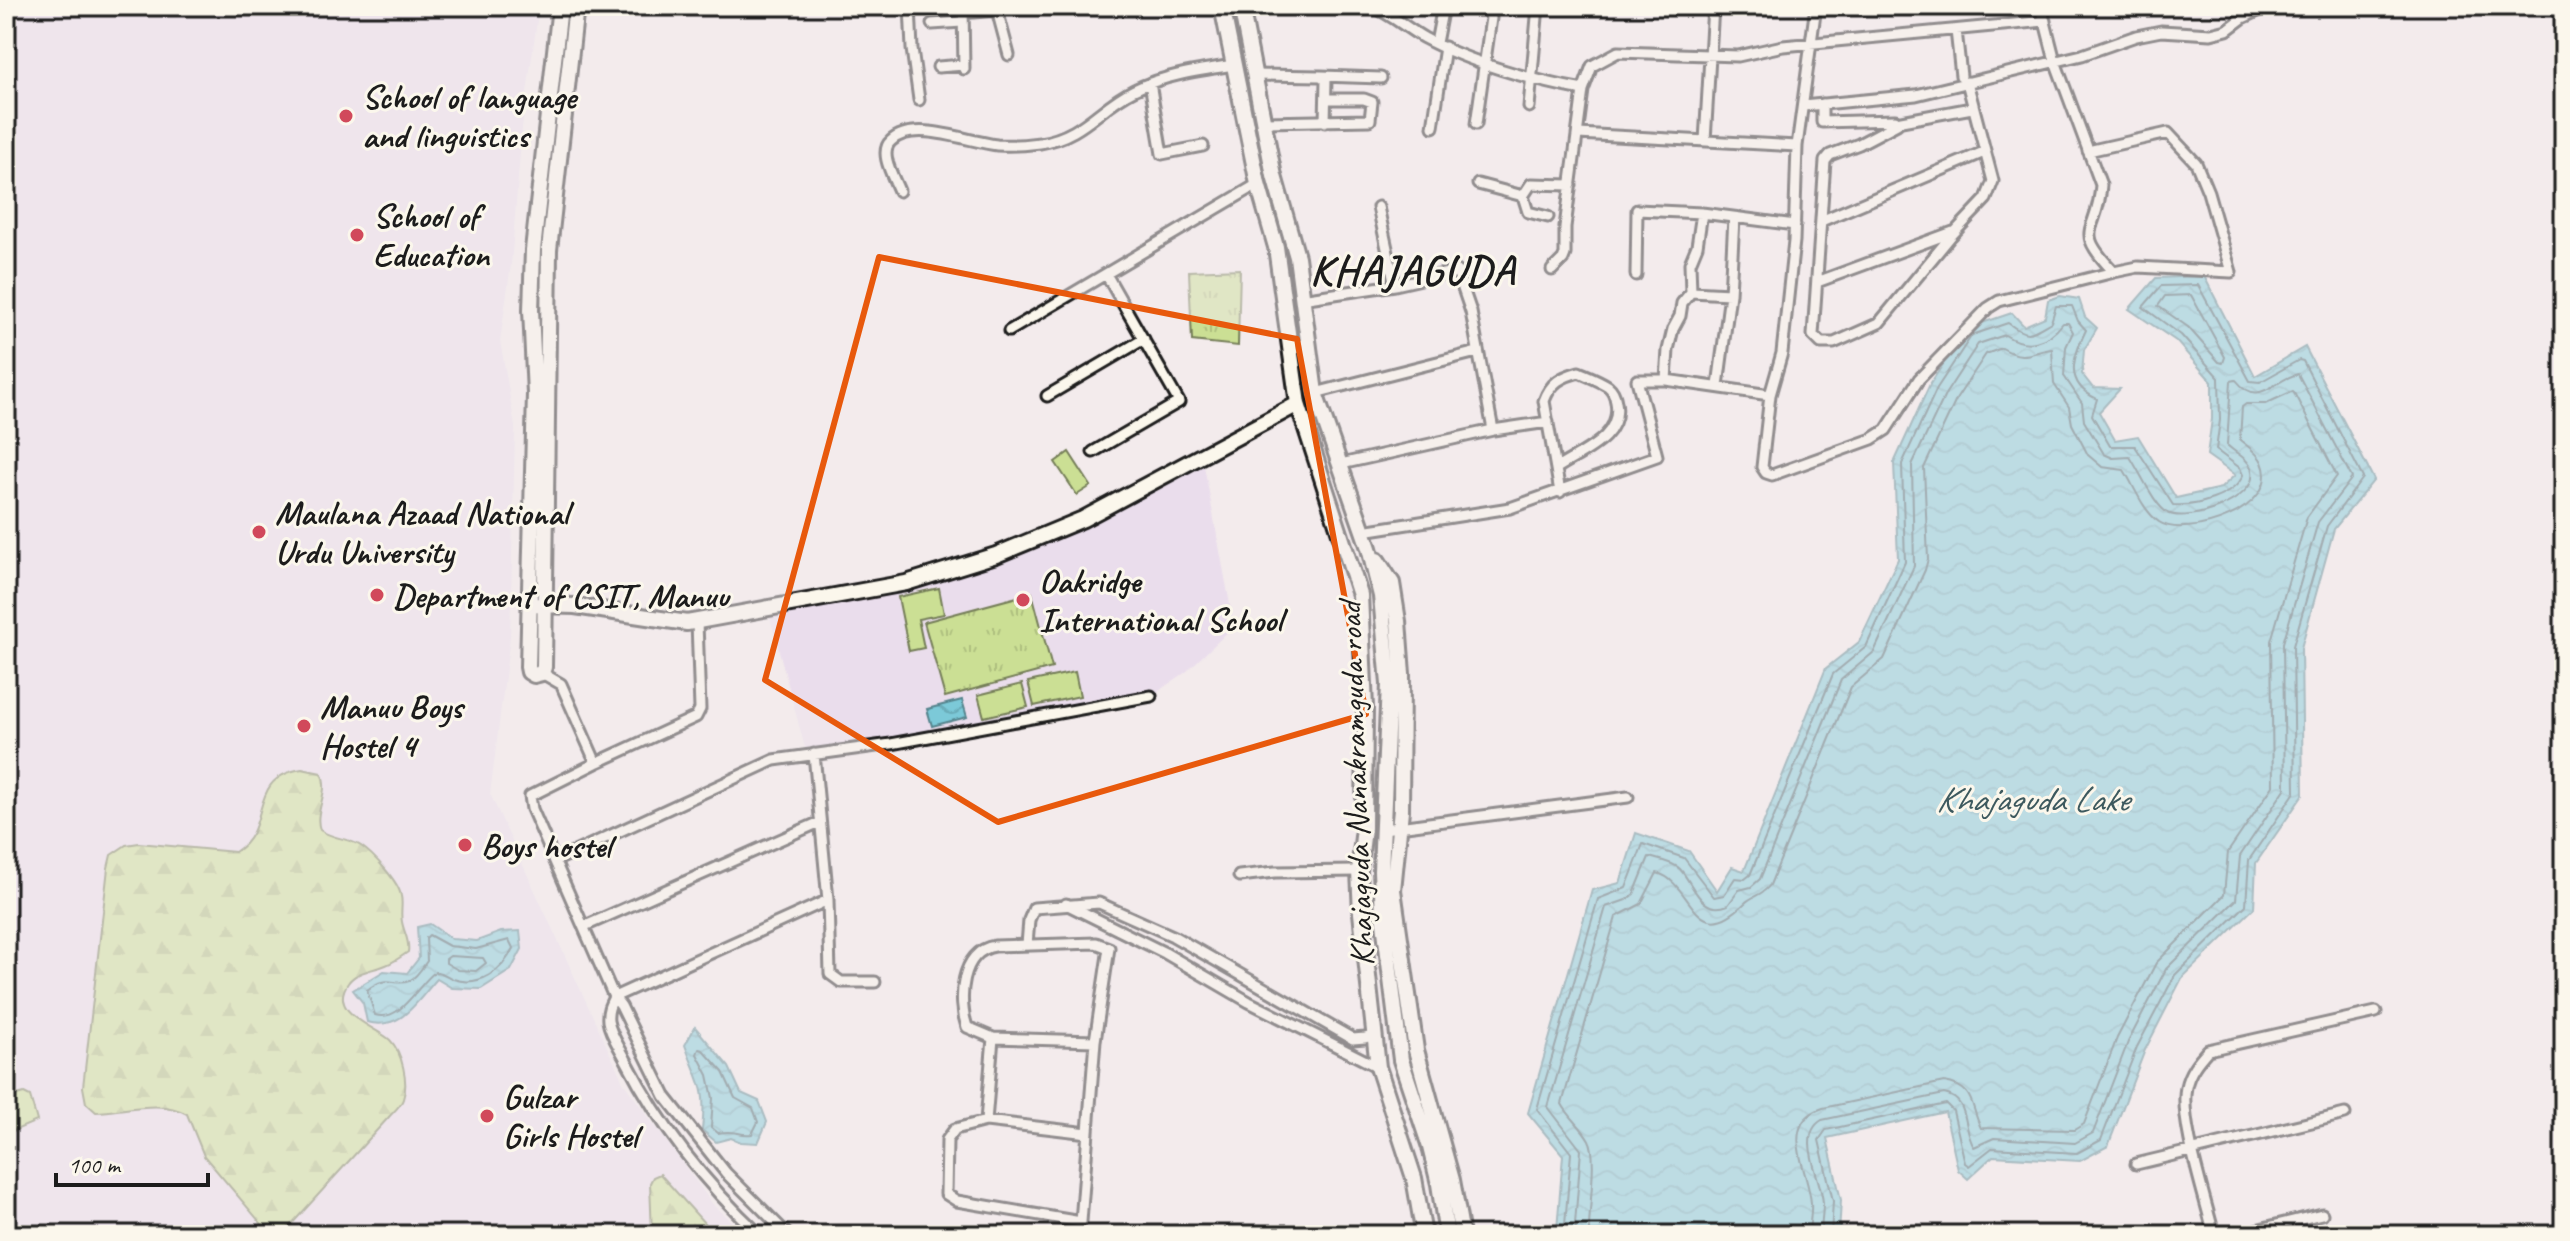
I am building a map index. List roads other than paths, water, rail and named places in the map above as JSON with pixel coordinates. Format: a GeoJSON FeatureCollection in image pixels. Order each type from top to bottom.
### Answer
{"type":"FeatureCollection","features":[{"type":"Feature","properties":{"kind":"main road"},"geometry":{"type":"LineString","coordinates":[[536,673],[529,604],[535,394],[531,310],[533,250],[560,6]]}},
{"type":"Feature","properties":{"kind":"main road"},"geometry":{"type":"LineString","coordinates":[[536,673],[545,606],[549,250],[576,6]]}},
{"type":"Feature","properties":{"kind":"main road","name":"Khajaguda Nanakramguda road"},"geometry":{"type":"LineString","coordinates":[[1222,6],[1258,184],[1276,247],[1298,404],[1360,595],[1366,793],[1359,871],[1361,913],[1378,1067],[1414,1178],[1424,1235]]}},
{"type":"Feature","properties":{"kind":"main road","name":"Khajaguda Nanakramguda road"},"geometry":{"type":"LineString","coordinates":[[1241,6],[1274,176],[1297,257],[1315,393],[1369,548],[1381,596],[1389,684],[1391,828],[1381,877],[1394,946],[1401,1060],[1430,1147],[1447,1235]]}},
{"type":"Feature","properties":{"kind":"main road"},"geometry":{"type":"LineString","coordinates":[[529,604],[575,606],[687,623],[906,583],[996,555],[1083,519],[1298,404]]}},
{"type":"Feature","properties":{"kind":"main road"},"geometry":{"type":"LineString","coordinates":[[1394,946],[1422,1079],[1452,1180],[1462,1235]]}},
{"type":"Feature","properties":{"kind":"street"},"geometry":{"type":"LineString","coordinates":[[910,6],[919,100]]}},
{"type":"Feature","properties":{"kind":"street"},"geometry":{"type":"LineString","coordinates":[[1371,6],[1391,10],[1423,37],[1440,45],[1530,78],[1583,90]]}},
{"type":"Feature","properties":{"kind":"street"},"geometry":{"type":"LineString","coordinates":[[1433,127],[1443,6]]}},
{"type":"Feature","properties":{"kind":"street"},"geometry":{"type":"LineString","coordinates":[[1476,124],[1491,18],[1486,6]]}},
{"type":"Feature","properties":{"kind":"street"},"geometry":{"type":"LineString","coordinates":[[1529,107],[1538,6]]}},
{"type":"Feature","properties":{"kind":"street"},"geometry":{"type":"LineString","coordinates":[[1705,141],[1713,6]]}},
{"type":"Feature","properties":{"kind":"street"},"geometry":{"type":"LineString","coordinates":[[1816,6],[1797,146],[1795,225],[1782,353],[1770,395],[1762,467],[1766,473],[1772,475],[1872,439],[1886,430],[1919,379],[1988,308],[1999,301],[2138,267],[2231,272],[2208,192],[2196,163],[2168,133],[2088,151]]}},
{"type":"Feature","properties":{"kind":"street"},"geometry":{"type":"LineString","coordinates":[[2041,6],[2055,61],[2101,185],[2098,206],[2089,230],[2089,242],[2114,272]]}},
{"type":"Feature","properties":{"kind":"street"},"geometry":{"type":"LineString","coordinates":[[1803,106],[1916,95],[1964,79],[2082,55],[2136,36],[2161,31],[2211,34],[2227,30],[2243,18],[2269,6]]}},
{"type":"Feature","properties":{"kind":"street"},"geometry":{"type":"LineString","coordinates":[[932,24],[962,14],[997,10],[1009,55]]}},
{"type":"Feature","properties":{"kind":"street"},"geometry":{"type":"LineString","coordinates":[[938,67],[964,67],[962,14]]}},
{"type":"Feature","properties":{"kind":"street"},"geometry":{"type":"LineString","coordinates":[[1552,270],[1565,254],[1565,227],[1583,90],[1592,66],[1618,52],[1738,56],[1783,46],[2045,21]]}},
{"type":"Feature","properties":{"kind":"street"},"geometry":{"type":"LineString","coordinates":[[1956,30],[1964,79],[1993,181],[1986,199],[1879,323],[1834,343],[1821,343],[1813,335],[1825,161],[1830,155],[1859,144],[1896,122],[1972,108]]}},
{"type":"Feature","properties":{"kind":"street"},"geometry":{"type":"LineString","coordinates":[[899,191],[886,147],[892,139],[902,134],[926,131],[998,145],[1048,142],[1086,126],[1130,92],[1150,83],[1234,65]]}},
{"type":"Feature","properties":{"kind":"street"},"geometry":{"type":"LineString","coordinates":[[1254,75],[1381,78]]}},
{"type":"Feature","properties":{"kind":"street"},"geometry":{"type":"LineString","coordinates":[[1321,76],[1326,80],[1325,122]]}},
{"type":"Feature","properties":{"kind":"street"},"geometry":{"type":"LineString","coordinates":[[1150,83],[1162,154],[1203,146]]}},
{"type":"Feature","properties":{"kind":"street"},"geometry":{"type":"LineString","coordinates":[[1264,122],[1370,120],[1372,102],[1364,99],[1326,99]]}},
{"type":"Feature","properties":{"kind":"street"},"geometry":{"type":"LineString","coordinates":[[1822,104],[1822,122],[1896,122]]}},
{"type":"Feature","properties":{"kind":"street"},"geometry":{"type":"LineString","coordinates":[[1578,134],[1797,146]]}},
{"type":"Feature","properties":{"kind":"street"},"geometry":{"type":"LineString","coordinates":[[1821,221],[1984,152]]}},
{"type":"Feature","properties":{"kind":"street"},"geometry":{"type":"LineString","coordinates":[[1009,331],[1258,184]]}},
{"type":"Feature","properties":{"kind":"street"},"geometry":{"type":"LineString","coordinates":[[1478,184],[1523,196]]}},
{"type":"Feature","properties":{"kind":"street"},"geometry":{"type":"LineString","coordinates":[[1523,196],[1531,184],[1571,185]]}},
{"type":"Feature","properties":{"kind":"street"},"geometry":{"type":"LineString","coordinates":[[1523,196],[1528,212],[1548,217]]}},
{"type":"Feature","properties":{"kind":"street"},"geometry":{"type":"LineString","coordinates":[[1378,207],[1395,285]]}},
{"type":"Feature","properties":{"kind":"street"},"geometry":{"type":"LineString","coordinates":[[1636,275],[1637,210],[1702,213],[1795,225]]}},
{"type":"Feature","properties":{"kind":"street"},"geometry":{"type":"LineString","coordinates":[[1666,380],[1673,329],[1682,303],[1691,292],[1691,255],[1697,246],[1702,213]]}},
{"type":"Feature","properties":{"kind":"street"},"geometry":{"type":"LineString","coordinates":[[1718,386],[1730,294],[1734,218]]}},
{"type":"Feature","properties":{"kind":"street"},"geometry":{"type":"LineString","coordinates":[[1817,282],[1956,231]]}},
{"type":"Feature","properties":{"kind":"street"},"geometry":{"type":"LineString","coordinates":[[1301,299],[1395,285],[1457,271],[1471,312],[1493,430]]}},
{"type":"Feature","properties":{"kind":"street"},"geometry":{"type":"LineString","coordinates":[[1093,452],[1179,402],[1106,274]]}},
{"type":"Feature","properties":{"kind":"street"},"geometry":{"type":"LineString","coordinates":[[1691,292],[1730,294]]}},
{"type":"Feature","properties":{"kind":"street"},"geometry":{"type":"LineString","coordinates":[[1047,396],[1144,339]]}},
{"type":"Feature","properties":{"kind":"street"},"geometry":{"type":"LineString","coordinates":[[1315,393],[1477,352]]}},
{"type":"Feature","properties":{"kind":"street"},"geometry":{"type":"LineString","coordinates":[[1557,468],[1598,444],[1615,421],[1618,410],[1615,394],[1610,387],[1579,372],[1567,375],[1549,388],[1544,401],[1560,492]]}},
{"type":"Feature","properties":{"kind":"street"},"geometry":{"type":"LineString","coordinates":[[1363,531],[1488,513],[1560,492],[1657,456],[1637,380],[1666,380],[1770,395]]}},
{"type":"Feature","properties":{"kind":"street"},"geometry":{"type":"LineString","coordinates":[[1341,464],[1493,430],[1548,422]]}},
{"type":"Feature","properties":{"kind":"street"},"geometry":{"type":"LineString","coordinates":[[697,622],[700,709],[696,717],[530,796],[532,809],[614,997],[665,1096],[726,1173],[788,1235]]}},
{"type":"Feature","properties":{"kind":"street"},"geometry":{"type":"LineString","coordinates":[[536,673],[561,684],[596,763]]}},
{"type":"Feature","properties":{"kind":"street"},"geometry":{"type":"LineString","coordinates":[[555,861],[761,765],[786,757],[906,741],[1151,696]]}},
{"type":"Feature","properties":{"kind":"street"},"geometry":{"type":"LineString","coordinates":[[814,754],[828,900],[830,974],[841,982],[875,982]]}},
{"type":"Feature","properties":{"kind":"street"},"geometry":{"type":"LineString","coordinates":[[1391,828],[1628,797]]}},
{"type":"Feature","properties":{"kind":"street"},"geometry":{"type":"LineString","coordinates":[[585,926],[820,822]]}},
{"type":"Feature","properties":{"kind":"street"},"geometry":{"type":"LineString","coordinates":[[1239,876],[1275,872],[1359,871]]}},
{"type":"Feature","properties":{"kind":"street"},"geometry":{"type":"LineString","coordinates":[[760,1235],[709,1184],[673,1137],[633,1074],[608,1023],[608,1010],[614,997],[828,900]]}},
{"type":"Feature","properties":{"kind":"street"},"geometry":{"type":"LineString","coordinates":[[1029,945],[1034,908],[1099,903],[1173,936],[1353,1039],[1375,1035]]}},
{"type":"Feature","properties":{"kind":"street"},"geometry":{"type":"LineString","coordinates":[[1065,904],[1165,953],[1249,1002],[1378,1067]]}},
{"type":"Feature","properties":{"kind":"street"},"geometry":{"type":"LineString","coordinates":[[1088,1133],[986,1121],[962,1125],[949,1134],[946,1194],[957,1201],[1081,1222],[1088,1133],[1095,1041],[1109,948],[1096,943],[985,947],[973,956],[968,964],[961,1010],[967,1027],[993,1038],[1095,1041]]}},
{"type":"Feature","properties":{"kind":"street"},"geometry":{"type":"LineString","coordinates":[[2214,1235],[2184,1110],[2186,1086],[2195,1063],[2208,1050],[2376,1012]]}},
{"type":"Feature","properties":{"kind":"street"},"geometry":{"type":"LineString","coordinates":[[986,1121],[993,1038]]}},
{"type":"Feature","properties":{"kind":"street"},"geometry":{"type":"LineString","coordinates":[[2136,1164],[2345,1114]]}},
{"type":"Feature","properties":{"kind":"street"},"geometry":{"type":"LineString","coordinates":[[2235,1235],[2322,1214]]}},
{"type":"Feature","properties":{"kind":"water","name":"Khajaguda Lake"},"geometry":{"type":"Polygon","coordinates":[[[2204,276],[2255,376],[2305,347],[2374,480],[2334,529],[2301,648],[2303,795],[2256,863],[2254,908],[2182,978],[2145,1050],[2108,1146],[2080,1161],[1993,1156],[1968,1179],[1958,1170],[1945,1112],[1827,1138],[1841,1200],[1839,1235],[1563,1235],[1557,1230],[1563,1155],[1528,1113],[1592,890],[1620,883],[1636,833],[1689,851],[1717,891],[1732,867],[1744,871],[1826,668],[1859,642],[1898,559],[1894,463],[1930,384],[1967,328],[2012,313],[2024,326],[2045,317],[2048,300],[2060,296],[2079,299],[2085,317],[2097,328],[2084,350],[2082,374],[2093,388],[2120,389],[2099,412],[2115,440],[2138,436],[2176,498],[2221,488],[2235,475],[2207,455],[2212,419],[2212,382],[2176,341],[2129,309],[2156,278],[2204,276]]]}},
{"type":"Feature","properties":{"kind":"water"},"geometry":{"type":"Polygon","coordinates":[[[962,700],[967,717],[932,726],[927,709],[962,700]]]}},
{"type":"Feature","properties":{"kind":"water"},"geometry":{"type":"Polygon","coordinates":[[[430,924],[452,939],[477,941],[501,932],[520,931],[522,949],[511,970],[481,989],[452,988],[437,979],[399,1018],[379,1024],[367,1022],[363,1003],[353,990],[384,971],[407,973],[419,958],[417,927],[430,924]]]}},
{"type":"Feature","properties":{"kind":"water"},"geometry":{"type":"Polygon","coordinates":[[[695,1027],[729,1067],[741,1093],[759,1101],[767,1122],[758,1143],[731,1138],[716,1142],[702,1130],[703,1094],[685,1045],[695,1027]]]}},
{"type":"Feature","properties":{"kind":"place","name":"School of language and linguistics"},"geometry":{"type":"Point","coordinates":[346,116]}},
{"type":"Feature","properties":{"kind":"place","name":"School of Education"},"geometry":{"type":"Point","coordinates":[357,235]}},
{"type":"Feature","properties":{"kind":"place","name":"Maulana Azaad National Urdu University"},"geometry":{"type":"Point","coordinates":[259,532]}},
{"type":"Feature","properties":{"kind":"place","name":"Department of CSIT, Manuu"},"geometry":{"type":"Point","coordinates":[377,595]}},
{"type":"Feature","properties":{"kind":"place","name":"Oakridge International School"},"geometry":{"type":"Point","coordinates":[1023,600]}},
{"type":"Feature","properties":{"kind":"place","name":"Manuu Boys Hostel 4"},"geometry":{"type":"Point","coordinates":[304,726]}},
{"type":"Feature","properties":{"kind":"place","name":"Boys hostel"},"geometry":{"type":"Point","coordinates":[465,845]}},
{"type":"Feature","properties":{"kind":"place","name":"Gulzar Girls Hostel"},"geometry":{"type":"Point","coordinates":[487,1116]}},
{"type":"Feature","properties":{"kind":"district","name":"KHAJAGUDA"},"geometry":{"type":"Point","coordinates":[1413,269]}}]}
